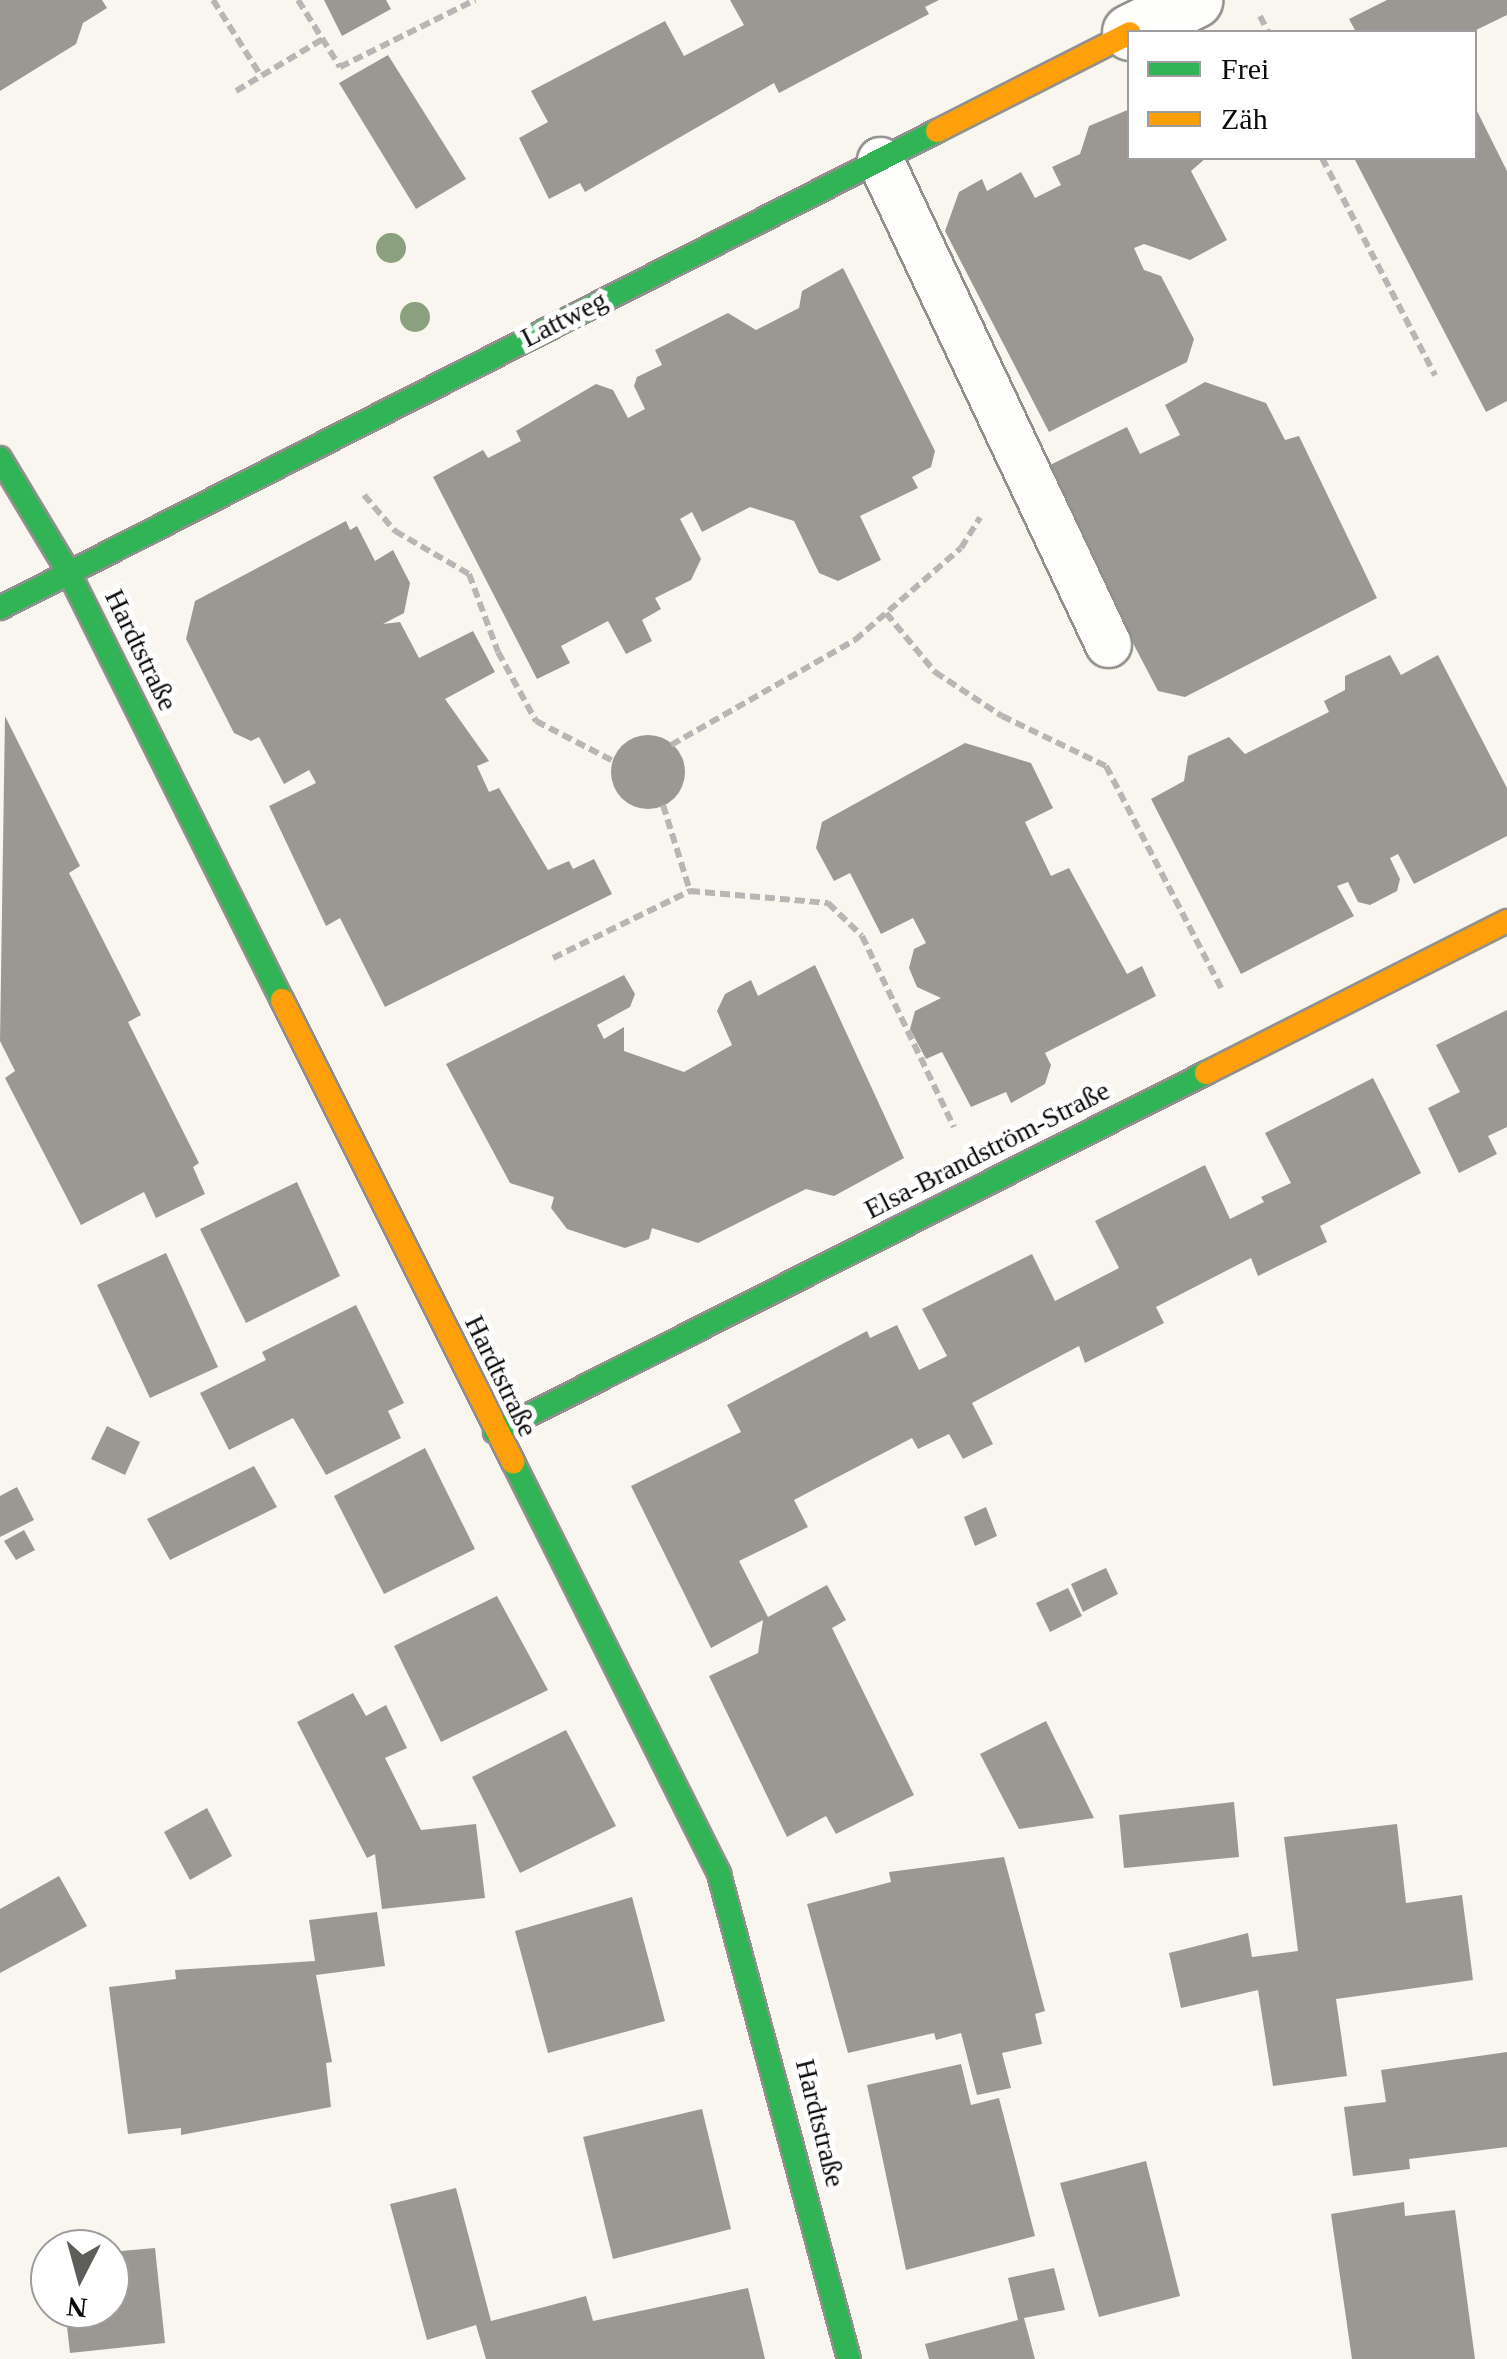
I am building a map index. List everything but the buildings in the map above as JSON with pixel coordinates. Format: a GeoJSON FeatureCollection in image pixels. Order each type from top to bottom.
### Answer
{"type":"FeatureCollection","features":[{"type":"Feature","properties":{"kind":"street","name":"Lattweg"},"geometry":{"type":"LineString","coordinates":[[1136,30],[1194,0]]}},
{"type":"Feature","properties":{"kind":"street","name":"Lattweg"},"geometry":{"type":"LineString","coordinates":[[0,608],[68,570],[1127,35]]}},
{"type":"Feature","properties":{"kind":"street","name":"Hardtstraße"},"geometry":{"type":"LineString","coordinates":[[0,458],[68,570],[719,1874],[849,2359]]}},
{"type":"Feature","properties":{"kind":"street","name":"Elsa-Brandström-Straße"},"geometry":{"type":"LineString","coordinates":[[495,1432],[1507,921]]}},
{"type":"Feature","properties":{"kind":"lane"},"geometry":{"type":"LineString","coordinates":[[880,160],[1017,458],[1108,644]]}},
{"type":"Feature","properties":{"kind":"path"},"geometry":{"type":"LineString","coordinates":[[214,0],[260,76]]}},
{"type":"Feature","properties":{"kind":"path"},"geometry":{"type":"LineString","coordinates":[[298,0],[340,67],[475,0]]}},
{"type":"Feature","properties":{"kind":"path"},"geometry":{"type":"LineString","coordinates":[[236,91],[323,39]]}},
{"type":"Feature","properties":{"kind":"path"},"geometry":{"type":"LineString","coordinates":[[1323,160],[1435,375]]}},
{"type":"Feature","properties":{"kind":"path"},"geometry":{"type":"LineString","coordinates":[[332,438],[357,487],[395,531],[468,574],[498,652],[536,721],[615,762]]}},
{"type":"Feature","properties":{"kind":"path"},"geometry":{"type":"LineString","coordinates":[[670,745],[855,640],[961,548],[1017,458]]}},
{"type":"Feature","properties":{"kind":"path"},"geometry":{"type":"LineString","coordinates":[[886,613],[936,672],[1002,716],[1106,766],[1253,1049]]}},
{"type":"Feature","properties":{"kind":"path"},"geometry":{"type":"LineString","coordinates":[[664,805],[690,891]]}},
{"type":"Feature","properties":{"kind":"path"},"geometry":{"type":"LineString","coordinates":[[553,958],[690,891],[828,903],[862,936],[984,1186]]}},
{"type":"Feature","properties":{"kind":"traffic: fast"},"geometry":{"type":"LineString","coordinates":[[0,608],[937,131]]}},
{"type":"Feature","properties":{"kind":"traffic: fast"},"geometry":{"type":"LineString","coordinates":[[0,458],[68,571],[282,1000]]}},
{"type":"Feature","properties":{"kind":"traffic: fast"},"geometry":{"type":"LineString","coordinates":[[495,1432],[1206,1073]]}},
{"type":"Feature","properties":{"kind":"traffic: fast"},"geometry":{"type":"LineString","coordinates":[[513,1462],[719,1874],[849,2359]]}},
{"type":"Feature","properties":{"kind":"traffic: slow"},"geometry":{"type":"LineString","coordinates":[[937,131],[1127,35]]}},
{"type":"Feature","properties":{"kind":"traffic: slow"},"geometry":{"type":"LineString","coordinates":[[1206,1073],[1507,921]]}},
{"type":"Feature","properties":{"kind":"traffic: slow"},"geometry":{"type":"LineString","coordinates":[[282,1000],[513,1462]]}}]}
